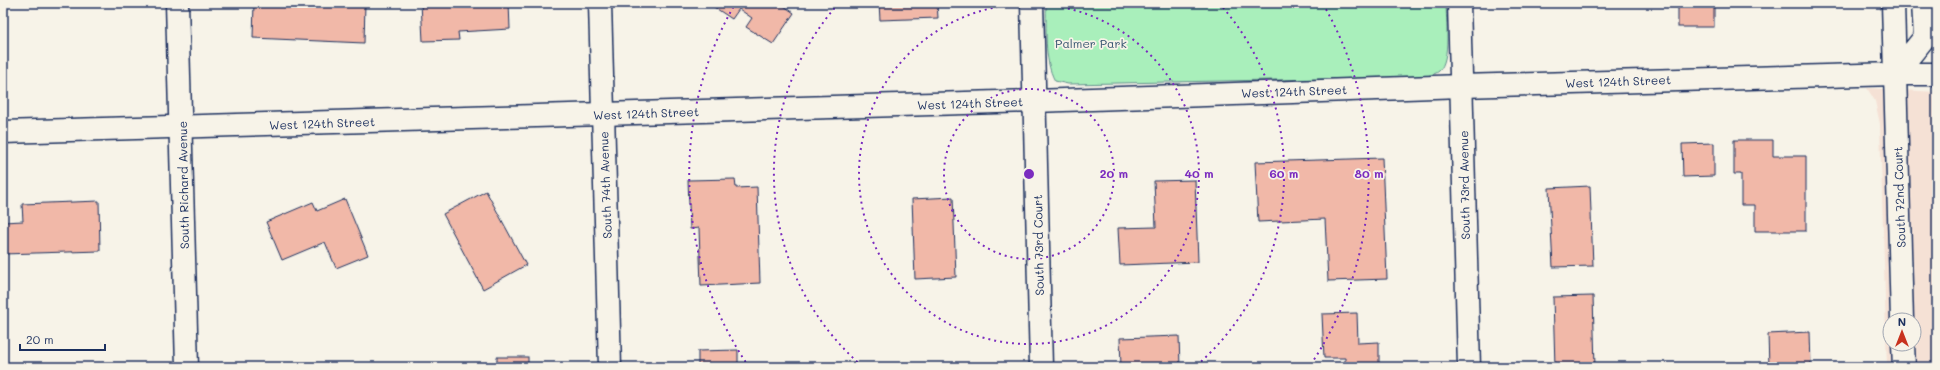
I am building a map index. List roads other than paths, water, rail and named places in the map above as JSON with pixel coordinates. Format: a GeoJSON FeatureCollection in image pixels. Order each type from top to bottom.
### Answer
{"type":"FeatureCollection","features":[{"type":"Feature","properties":{"kind":"street","name":"South Richard Avenue"},"geometry":{"type":"LineString","coordinates":[[177,3],[186,367]]}},
{"type":"Feature","properties":{"kind":"street","name":"South 74th Avenue"},"geometry":{"type":"LineString","coordinates":[[600,3],[610,367]]}},
{"type":"Feature","properties":{"kind":"street","name":"South 73rd Court"},"geometry":{"type":"LineString","coordinates":[[1032,3],[1041,367]]}},
{"type":"Feature","properties":{"kind":"street","name":"South 73rd Avenue"},"geometry":{"type":"LineString","coordinates":[[1459,3],[1469,367]]}},
{"type":"Feature","properties":{"kind":"street","name":"South 72nd Court"},"geometry":{"type":"LineString","coordinates":[[1893,3],[1902,312]]}},
{"type":"Feature","properties":{"kind":"street"},"geometry":{"type":"LineString","coordinates":[[1895,74],[1925,37],[1923,3]]}},
{"type":"Feature","properties":{"kind":"street","name":"West 124th Street"},"geometry":{"type":"LineString","coordinates":[[3,132],[1035,101],[1462,86],[1937,74]]}},
{"type":"Feature","properties":{"kind":"street"},"geometry":{"type":"LineString","coordinates":[[1903,352],[1904,367]]}},
{"type":"Feature","properties":{"kind":"park label","name":"Palmer Park"},"geometry":{"type":"Point","coordinates":[1091,43]}}]}
